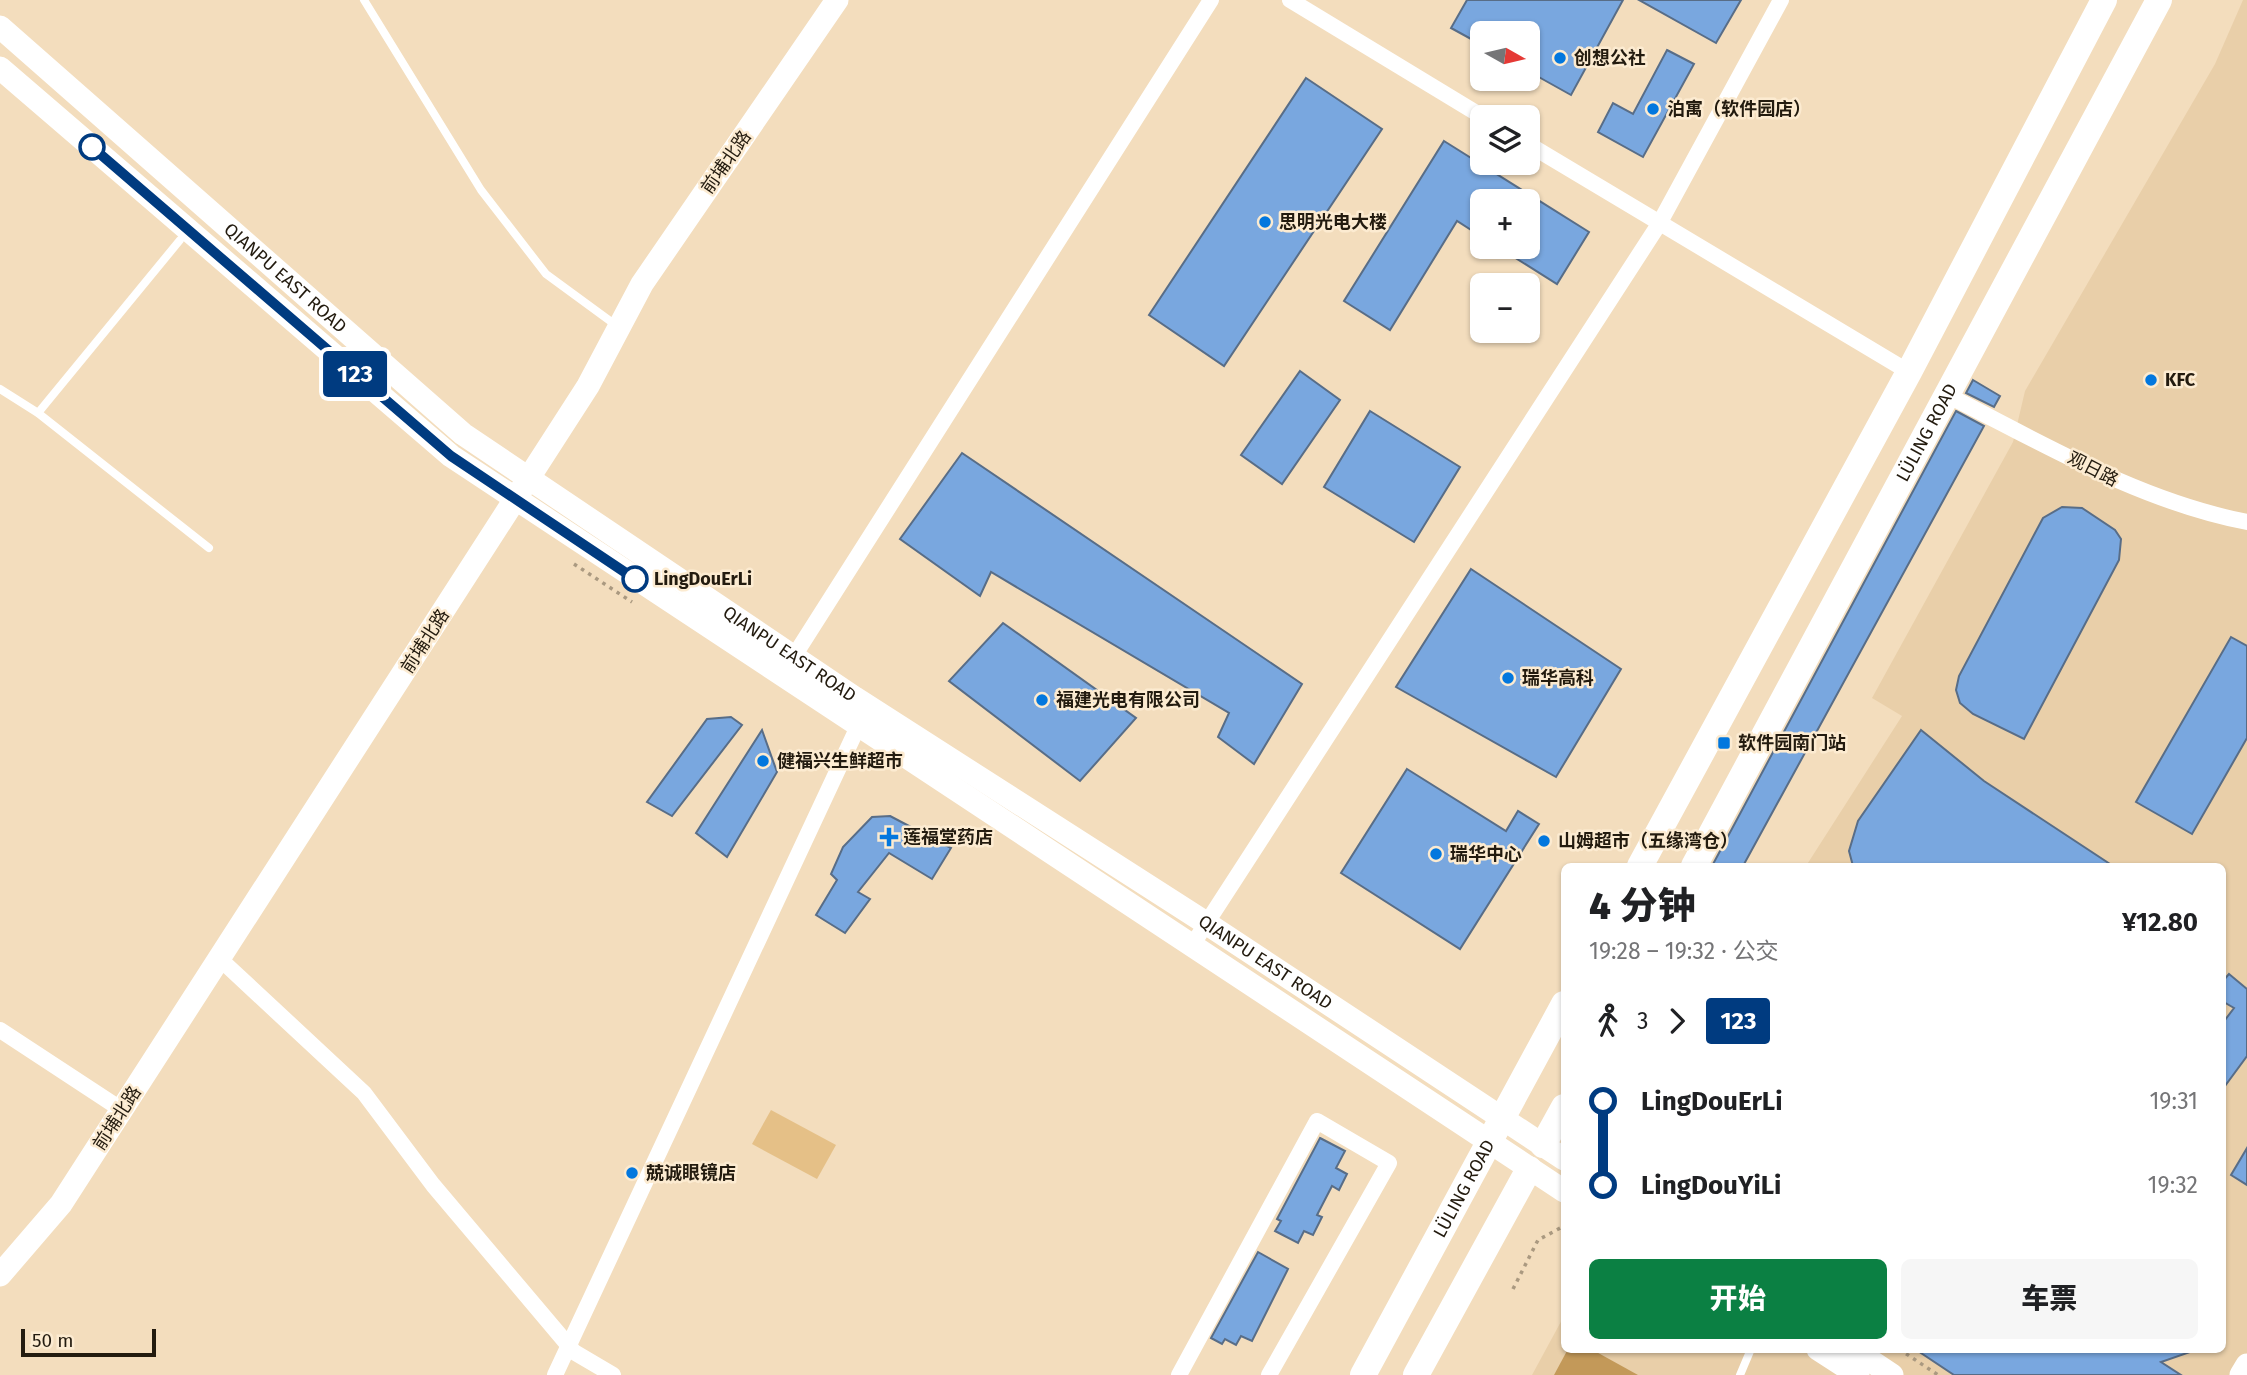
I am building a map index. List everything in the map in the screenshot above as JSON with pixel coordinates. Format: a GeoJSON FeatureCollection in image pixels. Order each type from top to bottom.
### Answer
{"type":"FeatureCollection","features":[{"type":"Feature","properties":{"kind":"main road","name":"前埔北路"},"geometry":{"type":"LineString","coordinates":[[0,1275],[61,1204],[471,570],[512,499],[588,386],[642,284],[837,0]]}},
{"type":"Feature","properties":{"kind":"main road"},"geometry":{"type":"LineString","coordinates":[[1642,863],[1909,372],[2104,0]]}},
{"type":"Feature","properties":{"kind":"main road","name":"LÜLING ROAD"},"geometry":{"type":"LineString","coordinates":[[1696,863],[2159,0]]}},
{"type":"Feature","properties":{"kind":"main road","name":"QIANPU EAST ROAD"},"geometry":{"type":"LineString","coordinates":[[0,27],[463,434],[788,666]]}},
{"type":"Feature","properties":{"kind":"main road","name":"QIANPU EAST ROAD"},"geometry":{"type":"LineString","coordinates":[[0,68],[451,456],[512,499],[1206,923],[1554,1152]]}},
{"type":"Feature","properties":{"kind":"main road","name":"QIANPU EAST ROAD"},"geometry":{"type":"LineString","coordinates":[[864,715],[1193,944],[1561,1189]]}},
{"type":"Feature","properties":{"kind":"main road","name":"LÜLING ROAD"},"geometry":{"type":"LineString","coordinates":[[1363,1375],[1561,1010]]}},
{"type":"Feature","properties":{"kind":"main road"},"geometry":{"type":"LineString","coordinates":[[1416,1375],[1529,1169],[1554,1152],[1561,1120]]}},
{"type":"Feature","properties":{"kind":"main road"},"geometry":{"type":"LineString","coordinates":[[1824,1353],[1858,1375]]}},
{"type":"Feature","properties":{"kind":"main road"},"geometry":{"type":"LineString","coordinates":[[1859,1353],[1892,1375]]}},
{"type":"Feature","properties":{"kind":"main road"},"geometry":{"type":"LineString","coordinates":[[2242,1375],[2247,1365]]}},
{"type":"Feature","properties":{"kind":"street"},"geometry":{"type":"LineString","coordinates":[[788,666],[1211,0]]}},
{"type":"Feature","properties":{"kind":"street"},"geometry":{"type":"LineString","coordinates":[[1290,0],[1470,109]]}},
{"type":"Feature","properties":{"kind":"street"},"geometry":{"type":"LineString","coordinates":[[1193,944],[1659,224],[1781,0]]}},
{"type":"Feature","properties":{"kind":"street"},"geometry":{"type":"LineString","coordinates":[[1540,152],[1909,372]]}},
{"type":"Feature","properties":{"kind":"street","name":"观日路"},"geometry":{"type":"LineString","coordinates":[[1947,395],[2128,487],[2216,516],[2247,522]]}},
{"type":"Feature","properties":{"kind":"street"},"geometry":{"type":"LineString","coordinates":[[555,1375],[864,715]]}},
{"type":"Feature","properties":{"kind":"street"},"geometry":{"type":"LineString","coordinates":[[220,959],[364,1093],[433,1185],[569,1345],[613,1375]]}},
{"type":"Feature","properties":{"kind":"street"},"geometry":{"type":"LineString","coordinates":[[0,1030],[122,1110]]}},
{"type":"Feature","properties":{"kind":"street"},"geometry":{"type":"LineString","coordinates":[[1179,1375],[1317,1121],[1389,1163],[1269,1375]]}},
{"type":"Feature","properties":{"kind":"lane"},"geometry":{"type":"LineString","coordinates":[[364,0],[481,190],[546,274],[619,328]]}},
{"type":"Feature","properties":{"kind":"lane"},"geometry":{"type":"LineString","coordinates":[[38,414],[180,240]]}},
{"type":"Feature","properties":{"kind":"lane"},"geometry":{"type":"LineString","coordinates":[[0,389],[38,414],[209,548]]}},
{"type":"Feature","properties":{"kind":"lane"},"geometry":{"type":"LineString","coordinates":[[1740,1375],[1749,1353]]}},
{"type":"Feature","properties":{"kind":"path"},"geometry":{"type":"LineString","coordinates":[[1513,1289],[1538,1240],[1561,1228]]}},
{"type":"Feature","properties":{"kind":"path"},"geometry":{"type":"LineString","coordinates":[[1905,1353],[1938,1375]]}},
{"type":"Feature","properties":{"kind":"shaded area"},"geometry":{"type":"Polygon","coordinates":[[[2243,0],[2247,0],[2247,1375],[1532,1375],[1561,1322],[1561,1353],[2226,1353],[2226,863],[1808,863],[1902,716],[1872,698],[2013,442],[2025,391],[2215,64],[2243,0]]]}},
{"type":"Feature","properties":{"kind":"shaded area"},"geometry":{"type":"Polygon","coordinates":[[[771,1110],[836,1145],[817,1179],[752,1144],[771,1110]]]}},
{"type":"Feature","properties":{"kind":"shaded area"},"geometry":{"type":"Polygon","coordinates":[[[1566,1353],[1598,1353],[1638,1375],[1554,1375],[1566,1353]]]}},
{"type":"Feature","properties":{"kind":"building","name":"创想公社"},"geometry":{"type":"Polygon","coordinates":[[[1467,0],[1623,0],[1571,95],[1540,78],[1540,21],[1470,21],[1470,38],[1451,28],[1467,0]]]}},
{"type":"Feature","properties":{"kind":"building"},"geometry":{"type":"Polygon","coordinates":[[[1639,0],[1741,0],[1716,43],[1639,0]]]}},
{"type":"Feature","properties":{"kind":"building","name":"泊寓（软件园店）"},"geometry":{"type":"Polygon","coordinates":[[[1667,50],[1694,64],[1643,157],[1598,132],[1613,103],[1633,114],[1667,50]]]}},
{"type":"Feature","properties":{"kind":"building","name":"思明光电大楼"},"geometry":{"type":"Polygon","coordinates":[[[1306,78],[1382,129],[1224,366],[1149,315],[1306,78]]]}},
{"type":"Feature","properties":{"kind":"building"},"geometry":{"type":"Polygon","coordinates":[[[1444,141],[1470,157],[1470,175],[1498,175],[1520,189],[1470,189],[1470,229],[1457,221],[1390,330],[1344,301],[1444,141]]]}},
{"type":"Feature","properties":{"kind":"building"},"geometry":{"type":"Polygon","coordinates":[[[1540,201],[1589,232],[1557,284],[1517,259],[1540,259],[1540,201]]]}},
{"type":"Feature","properties":{"kind":"building"},"geometry":{"type":"Polygon","coordinates":[[[1300,371],[1340,400],[1282,484],[1241,455],[1300,371]]]}},
{"type":"Feature","properties":{"kind":"building"},"geometry":{"type":"Polygon","coordinates":[[[1973,380],[2000,396],[1994,407],[1966,393],[1973,380]]]}},
{"type":"Feature","properties":{"kind":"building"},"geometry":{"type":"Polygon","coordinates":[[[1370,411],[1460,467],[1414,542],[1324,487],[1370,411]]]}},
{"type":"Feature","properties":{"kind":"building"},"geometry":{"type":"Polygon","coordinates":[[[1956,411],[1984,426],[1745,863],[1714,863],[1956,411]]]}},
{"type":"Feature","properties":{"kind":"building"},"geometry":{"type":"Polygon","coordinates":[[[962,453],[1302,684],[1254,764],[1218,737],[1229,713],[991,572],[980,596],[900,539],[962,453]]]}},
{"type":"Feature","properties":{"kind":"building"},"geometry":{"type":"Polygon","coordinates":[[[2062,507],[2082,508],[2115,530],[2121,539],[2119,560],[2024,739],[1973,714],[1960,703],[1956,690],[1959,676],[2043,518],[2062,507]]]}},
{"type":"Feature","properties":{"kind":"building","name":"瑞华高科"},"geometry":{"type":"Polygon","coordinates":[[[1471,569],[1621,669],[1556,777],[1396,687],[1471,569]]]}},
{"type":"Feature","properties":{"kind":"building","name":"福建光电有限公司"},"geometry":{"type":"Polygon","coordinates":[[[1003,623],[1136,718],[1080,781],[949,681],[1003,623]]]}},
{"type":"Feature","properties":{"kind":"building"},"geometry":{"type":"Polygon","coordinates":[[[2231,637],[2247,646],[2247,738],[2192,834],[2136,802],[2231,637]]]}},
{"type":"Feature","properties":{"kind":"building"},"geometry":{"type":"Polygon","coordinates":[[[731,717],[742,725],[672,816],[647,802],[707,719],[731,717]]]}},
{"type":"Feature","properties":{"kind":"building"},"geometry":{"type":"Polygon","coordinates":[[[762,730],[777,772],[727,857],[696,833],[762,730]]]}},
{"type":"Feature","properties":{"kind":"building"},"geometry":{"type":"Polygon","coordinates":[[[1921,730],[1984,781],[2108,863],[1852,863],[1849,851],[1858,821],[1921,730]]]}},
{"type":"Feature","properties":{"kind":"building","name":"瑞华中心"},"geometry":{"type":"Polygon","coordinates":[[[1407,769],[1506,831],[1518,811],[1539,824],[1460,949],[1341,873],[1407,769]]]}},
{"type":"Feature","properties":{"kind":"building"},"geometry":{"type":"Polygon","coordinates":[[[890,816],[951,848],[932,879],[889,853],[858,892],[870,899],[845,933],[816,915],[837,880],[831,874],[843,847],[872,817],[890,816]]]}},
{"type":"Feature","properties":{"kind":"building"},"geometry":{"type":"Polygon","coordinates":[[[2229,974],[2247,989],[2247,1056],[2226,1085],[2226,1019],[2234,1008],[2226,1003],[2226,977],[2229,974]]]}},
{"type":"Feature","properties":{"kind":"building"},"geometry":{"type":"Polygon","coordinates":[[[1320,1138],[1345,1151],[1336,1168],[1347,1174],[1339,1190],[1332,1186],[1317,1215],[1322,1217],[1313,1235],[1304,1231],[1298,1243],[1275,1231],[1281,1221],[1277,1219],[1320,1138]]]}},
{"type":"Feature","properties":{"kind":"building"},"geometry":{"type":"Polygon","coordinates":[[[2247,1148],[2247,1185],[2231,1175],[2247,1148]]]}},
{"type":"Feature","properties":{"kind":"building"},"geometry":{"type":"Polygon","coordinates":[[[1258,1252],[1288,1269],[1252,1341],[1241,1336],[1236,1345],[1225,1339],[1222,1344],[1211,1338],[1258,1252]]]}},
{"type":"Feature","properties":{"kind":"building"},"geometry":{"type":"Polygon","coordinates":[[[1921,1353],[2187,1353],[2161,1362],[2181,1375],[1954,1375],[1921,1353]]]}},
{"type":"Feature","properties":{"kind":"bus line","name":"123"},"geometry":{"type":"LineString","coordinates":[[92,147],[451,456],[504,494],[635,579]]}},
{"type":"Feature","properties":{"kind":"place","name":"创想公社"},"geometry":{"type":"Point","coordinates":[1560,58]}},
{"type":"Feature","properties":{"kind":"place","name":"泊寓（软件园店）"},"geometry":{"type":"Point","coordinates":[1653,109]}},
{"type":"Feature","properties":{"kind":"place","name":"思明光电大楼"},"geometry":{"type":"Point","coordinates":[1265,222]}},
{"type":"Feature","properties":{"kind":"place","name":"KFC"},"geometry":{"type":"Point","coordinates":[2151,380]}},
{"type":"Feature","properties":{"kind":"place","name":"LingDouErLi"},"geometry":{"type":"Point","coordinates":[635,579]}},
{"type":"Feature","properties":{"kind":"place","name":"瑞华高科"},"geometry":{"type":"Point","coordinates":[1508,678]}},
{"type":"Feature","properties":{"kind":"place","name":"福建光电有限公司"},"geometry":{"type":"Point","coordinates":[1042,700]}},
{"type":"Feature","properties":{"kind":"place","name":"软件园南门站"},"geometry":{"type":"Point","coordinates":[1724,743]}},
{"type":"Feature","properties":{"kind":"place","name":"健福兴生鲜超市"},"geometry":{"type":"Point","coordinates":[763,761]}},
{"type":"Feature","properties":{"kind":"place","name":"莲福堂药店"},"geometry":{"type":"Point","coordinates":[889,837]}},
{"type":"Feature","properties":{"kind":"place","name":"山姆超市（五缘湾仓）"},"geometry":{"type":"Point","coordinates":[1544,841]}},
{"type":"Feature","properties":{"kind":"place","name":"瑞华中心"},"geometry":{"type":"Point","coordinates":[1436,854]}},
{"type":"Feature","properties":{"kind":"place","name":"兢诚眼镜店"},"geometry":{"type":"Point","coordinates":[632,1173]}}]}
